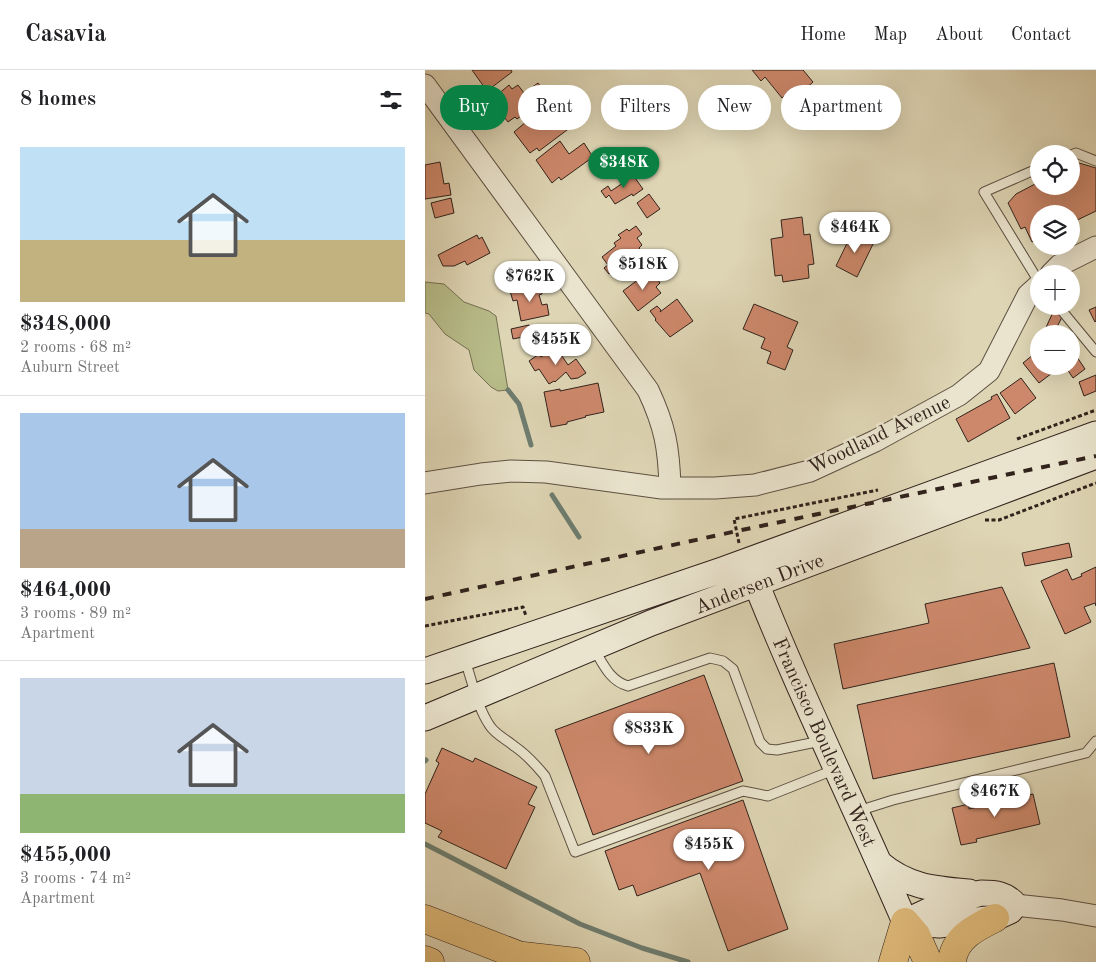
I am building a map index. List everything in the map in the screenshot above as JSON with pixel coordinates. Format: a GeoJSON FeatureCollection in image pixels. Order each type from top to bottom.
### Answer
{"type":"FeatureCollection","features":[{"type":"Feature","properties":{"kind":"highway"},"geometry":{"type":"LineString","coordinates":[[952,962],[955,948],[959,942],[971,931],[1005,912]]}},
{"type":"Feature","properties":{"kind":"highway"},"geometry":{"type":"LineString","coordinates":[[425,919],[529,959],[576,962]]}},
{"type":"Feature","properties":{"kind":"highway"},"geometry":{"type":"LineString","coordinates":[[893,962],[905,922]]}},
{"type":"Feature","properties":{"kind":"highway"},"geometry":{"type":"LineString","coordinates":[[905,922],[916,935],[929,962]]}},
{"type":"Feature","properties":{"kind":"highway"},"geometry":{"type":"LineString","coordinates":[[425,960],[430,962]]}},
{"type":"Feature","properties":{"kind":"main road","name":"Andersen Drive"},"geometry":{"type":"LineString","coordinates":[[425,718],[651,623],[748,564],[1096,434]]}},
{"type":"Feature","properties":{"kind":"main road","name":"Andersen Drive"},"geometry":{"type":"LineString","coordinates":[[425,671],[748,564],[1096,456]]}},
{"type":"Feature","properties":{"kind":"main road","name":"Francisco Boulevard West"},"geometry":{"type":"LineString","coordinates":[[748,564],[836,769],[905,922]]}},
{"type":"Feature","properties":{"kind":"main road"},"geometry":{"type":"LineString","coordinates":[[879,863],[897,876],[924,887],[994,893],[1003,895],[1011,900],[1005,912],[939,925],[905,922]]}},
{"type":"Feature","properties":{"kind":"main road"},"geometry":{"type":"LineString","coordinates":[[905,922],[941,905],[981,893]]}},
{"type":"Feature","properties":{"kind":"street"},"geometry":{"type":"LineString","coordinates":[[425,85],[648,390],[661,416],[669,454],[670,488]]}},
{"type":"Feature","properties":{"kind":"street"},"geometry":{"type":"LineString","coordinates":[[1060,265],[1096,247]]}},
{"type":"Feature","properties":{"kind":"street","name":"Woodland Avenue"},"geometry":{"type":"LineString","coordinates":[[425,483],[481,474],[546,472],[670,488],[715,488],[755,485],[810,471],[892,432],[959,395],[989,371],[1030,293]]}},
{"type":"Feature","properties":{"kind":"street"},"geometry":{"type":"LineString","coordinates":[[1005,912],[1054,909],[1096,916]]}},
{"type":"Feature","properties":{"kind":"lane"},"geometry":{"type":"LineString","coordinates":[[1080,155],[1096,161]]}},
{"type":"Feature","properties":{"kind":"lane"},"geometry":{"type":"LineString","coordinates":[[1030,172],[984,192],[1030,269]]}},
{"type":"Feature","properties":{"kind":"lane"},"geometry":{"type":"LineString","coordinates":[[1065,315],[1096,352]]}},
{"type":"Feature","properties":{"kind":"lane"},"geometry":{"type":"LineString","coordinates":[[593,648],[609,674],[620,683],[628,686],[710,658],[723,661],[733,669],[760,742],[767,749],[777,750],[824,740]]}},
{"type":"Feature","properties":{"kind":"lane"},"geometry":{"type":"LineString","coordinates":[[464,658],[489,726],[530,759],[545,776],[575,852],[743,791],[768,796],[836,769]]}},
{"type":"Feature","properties":{"kind":"lane"},"geometry":{"type":"LineString","coordinates":[[856,812],[893,800],[1086,753],[1096,741]]}},
{"type":"Feature","properties":{"kind":"path"},"geometry":{"type":"LineString","coordinates":[[1017,440],[1096,410]]}},
{"type":"Feature","properties":{"kind":"path"},"geometry":{"type":"LineString","coordinates":[[999,520],[1096,483]]}},
{"type":"Feature","properties":{"kind":"path"},"geometry":{"type":"LineString","coordinates":[[748,564],[734,519],[886,488]]}},
{"type":"Feature","properties":{"kind":"path"},"geometry":{"type":"LineString","coordinates":[[425,626],[523,607],[532,635]]}},
{"type":"Feature","properties":{"kind":"green space"},"geometry":{"type":"Polygon","coordinates":[[[425,282],[444,284],[464,302],[489,311],[496,316],[508,390],[498,391],[491,387],[474,370],[469,350],[445,334],[429,314],[425,313],[425,282]]]}},
{"type":"Feature","properties":{"kind":"building"},"geometry":{"type":"Polygon","coordinates":[[[472,70],[511,70],[512,72],[495,85],[483,85],[472,70]]]}},
{"type":"Feature","properties":{"kind":"building"},"geometry":{"type":"Polygon","coordinates":[[[752,70],[803,70],[813,82],[810,85],[781,85],[781,97],[765,77],[761,81],[752,70]]]}},
{"type":"Feature","properties":{"kind":"building"},"geometry":{"type":"Polygon","coordinates":[[[518,85],[518,118],[515,117],[508,122],[508,86],[512,89],[518,85]]]}},
{"type":"Feature","properties":{"kind":"building"},"geometry":{"type":"Polygon","coordinates":[[[518,129],[567,130],[539,151],[537,148],[530,153],[514,132],[518,129]]]}},
{"type":"Feature","properties":{"kind":"building"},"geometry":{"type":"Polygon","coordinates":[[[560,141],[569,154],[584,143],[593,157],[561,180],[559,177],[552,183],[536,160],[560,141]]]}},
{"type":"Feature","properties":{"kind":"building"},"geometry":{"type":"Polygon","coordinates":[[[440,162],[444,184],[449,183],[451,195],[425,199],[425,165],[440,162]]]}},
{"type":"Feature","properties":{"kind":"building"},"geometry":{"type":"Polygon","coordinates":[[[1080,163],[1096,168],[1096,211],[1080,219],[1080,205],[1030,205],[1030,238],[1025,227],[1021,229],[1008,203],[1016,194],[1030,187],[1030,195],[1080,195],[1080,163]]]}},
{"type":"Feature","properties":{"kind":"building"},"geometry":{"type":"Polygon","coordinates":[[[630,171],[643,189],[615,204],[609,195],[606,198],[601,191],[608,186],[611,191],[623,183],[620,178],[630,171]]]}},
{"type":"Feature","properties":{"kind":"building"},"geometry":{"type":"Polygon","coordinates":[[[649,194],[660,209],[647,218],[637,203],[649,194]]]}},
{"type":"Feature","properties":{"kind":"building"},"geometry":{"type":"Polygon","coordinates":[[[451,198],[454,213],[435,218],[431,203],[451,198]]]}},
{"type":"Feature","properties":{"kind":"building"},"geometry":{"type":"Polygon","coordinates":[[[802,217],[804,235],[810,234],[814,264],[808,265],[809,278],[783,282],[782,275],[775,276],[771,239],[783,237],[781,220],[802,217]]]}},
{"type":"Feature","properties":{"kind":"building"},"geometry":{"type":"Polygon","coordinates":[[[636,226],[642,234],[637,238],[642,245],[639,248],[645,256],[617,277],[613,271],[609,274],[604,268],[608,265],[602,257],[616,246],[614,243],[621,238],[618,235],[636,226]]]}},
{"type":"Feature","properties":{"kind":"building"},"geometry":{"type":"Polygon","coordinates":[[[853,231],[874,242],[857,277],[836,266],[853,231]]]}},
{"type":"Feature","properties":{"kind":"building"},"geometry":{"type":"Polygon","coordinates":[[[477,235],[479,239],[482,237],[490,253],[467,265],[465,261],[454,266],[443,266],[438,255],[477,235]]]}},
{"type":"Feature","properties":{"kind":"building"},"geometry":{"type":"Polygon","coordinates":[[[651,270],[660,283],[656,287],[661,293],[638,311],[623,291],[651,270]]]}},
{"type":"Feature","properties":{"kind":"building"},"geometry":{"type":"Polygon","coordinates":[[[540,284],[542,294],[539,295],[542,305],[547,304],[549,315],[521,321],[517,300],[513,301],[510,291],[540,284]]]}},
{"type":"Feature","properties":{"kind":"building"},"geometry":{"type":"Polygon","coordinates":[[[677,299],[693,321],[670,337],[655,320],[650,311],[657,306],[661,310],[660,312],[677,299]]]}},
{"type":"Feature","properties":{"kind":"building"},"geometry":{"type":"Polygon","coordinates":[[[754,304],[798,322],[787,347],[793,350],[785,370],[767,363],[771,352],[761,348],[765,338],[743,329],[754,304]]]}},
{"type":"Feature","properties":{"kind":"building"},"geometry":{"type":"Polygon","coordinates":[[[1096,307],[1096,321],[1095,322],[1089,310],[1096,307]]]}},
{"type":"Feature","properties":{"kind":"building"},"geometry":{"type":"Polygon","coordinates":[[[1052,315],[1063,315],[1058,325],[1047,325],[1052,315]]]}},
{"type":"Feature","properties":{"kind":"building"},"geometry":{"type":"Polygon","coordinates":[[[529,325],[532,335],[513,339],[511,329],[529,325]]]}},
{"type":"Feature","properties":{"kind":"building"},"geometry":{"type":"Polygon","coordinates":[[[556,347],[568,365],[576,359],[586,373],[578,378],[571,379],[566,372],[555,382],[549,384],[539,369],[535,371],[529,361],[539,354],[541,357],[556,347]]]}},
{"type":"Feature","properties":{"kind":"building"},"geometry":{"type":"Polygon","coordinates":[[[1030,357],[1030,372],[1023,363],[1030,357]]]}},
{"type":"Feature","properties":{"kind":"building"},"geometry":{"type":"Polygon","coordinates":[[[1080,362],[1085,369],[1080,373],[1080,362]]]}},
{"type":"Feature","properties":{"kind":"building"},"geometry":{"type":"Polygon","coordinates":[[[1033,375],[1050,375],[1039,383],[1033,375]]]}},
{"type":"Feature","properties":{"kind":"building"},"geometry":{"type":"Polygon","coordinates":[[[1096,375],[1096,391],[1084,396],[1079,382],[1096,375]]]}},
{"type":"Feature","properties":{"kind":"building"},"geometry":{"type":"Polygon","coordinates":[[[1021,378],[1036,398],[1015,414],[1000,393],[1021,378]]]}},
{"type":"Feature","properties":{"kind":"building"},"geometry":{"type":"Polygon","coordinates":[[[598,383],[604,412],[551,427],[544,392],[560,389],[560,391],[598,383]]]}},
{"type":"Feature","properties":{"kind":"building"},"geometry":{"type":"Polygon","coordinates":[[[997,394],[1010,418],[968,442],[956,419],[992,399],[991,397],[997,394]]]}},
{"type":"Feature","properties":{"kind":"building"},"geometry":{"type":"Polygon","coordinates":[[[1069,543],[1072,557],[1025,566],[1022,553],[1069,543]]]}},
{"type":"Feature","properties":{"kind":"building"},"geometry":{"type":"Polygon","coordinates":[[[1096,567],[1096,606],[1095,603],[1084,607],[1091,622],[1065,634],[1041,581],[1067,569],[1072,580],[1096,567]]]}},
{"type":"Feature","properties":{"kind":"building"},"geometry":{"type":"Polygon","coordinates":[[[1002,587],[1030,648],[843,689],[834,644],[929,623],[925,604],[1002,587]]]}},
{"type":"Feature","properties":{"kind":"building"},"geometry":{"type":"Polygon","coordinates":[[[1054,663],[1070,737],[873,779],[857,705],[1054,663]]]}},
{"type":"Feature","properties":{"kind":"building"},"geometry":{"type":"Polygon","coordinates":[[[704,675],[743,781],[593,835],[555,730],[704,675]]]}},
{"type":"Feature","properties":{"kind":"building"},"geometry":{"type":"Polygon","coordinates":[[[442,748],[473,762],[475,758],[537,787],[528,804],[535,807],[506,869],[438,837],[442,831],[425,823],[425,794],[439,763],[436,761],[442,748]]]}},
{"type":"Feature","properties":{"kind":"building"},"geometry":{"type":"Polygon","coordinates":[[[1033,794],[1040,824],[976,839],[977,842],[961,845],[952,808],[969,804],[969,809],[1033,794]]]}},
{"type":"Feature","properties":{"kind":"building"},"geometry":{"type":"Polygon","coordinates":[[[743,800],[788,929],[728,951],[700,873],[637,896],[633,885],[619,890],[605,851],[743,800]]]}},
{"type":"Feature","properties":{"kind":"waterway"},"geometry":{"type":"LineString","coordinates":[[508,390],[519,404],[531,445]]}},
{"type":"Feature","properties":{"kind":"waterway"},"geometry":{"type":"LineString","coordinates":[[552,495],[579,537]]}},
{"type":"Feature","properties":{"kind":"waterway"},"geometry":{"type":"LineString","coordinates":[[425,844],[580,924],[642,948],[688,962]]}},
{"type":"Feature","properties":{"kind":"railway"},"geometry":{"type":"LineString","coordinates":[[425,599],[1096,456]]}}]}
